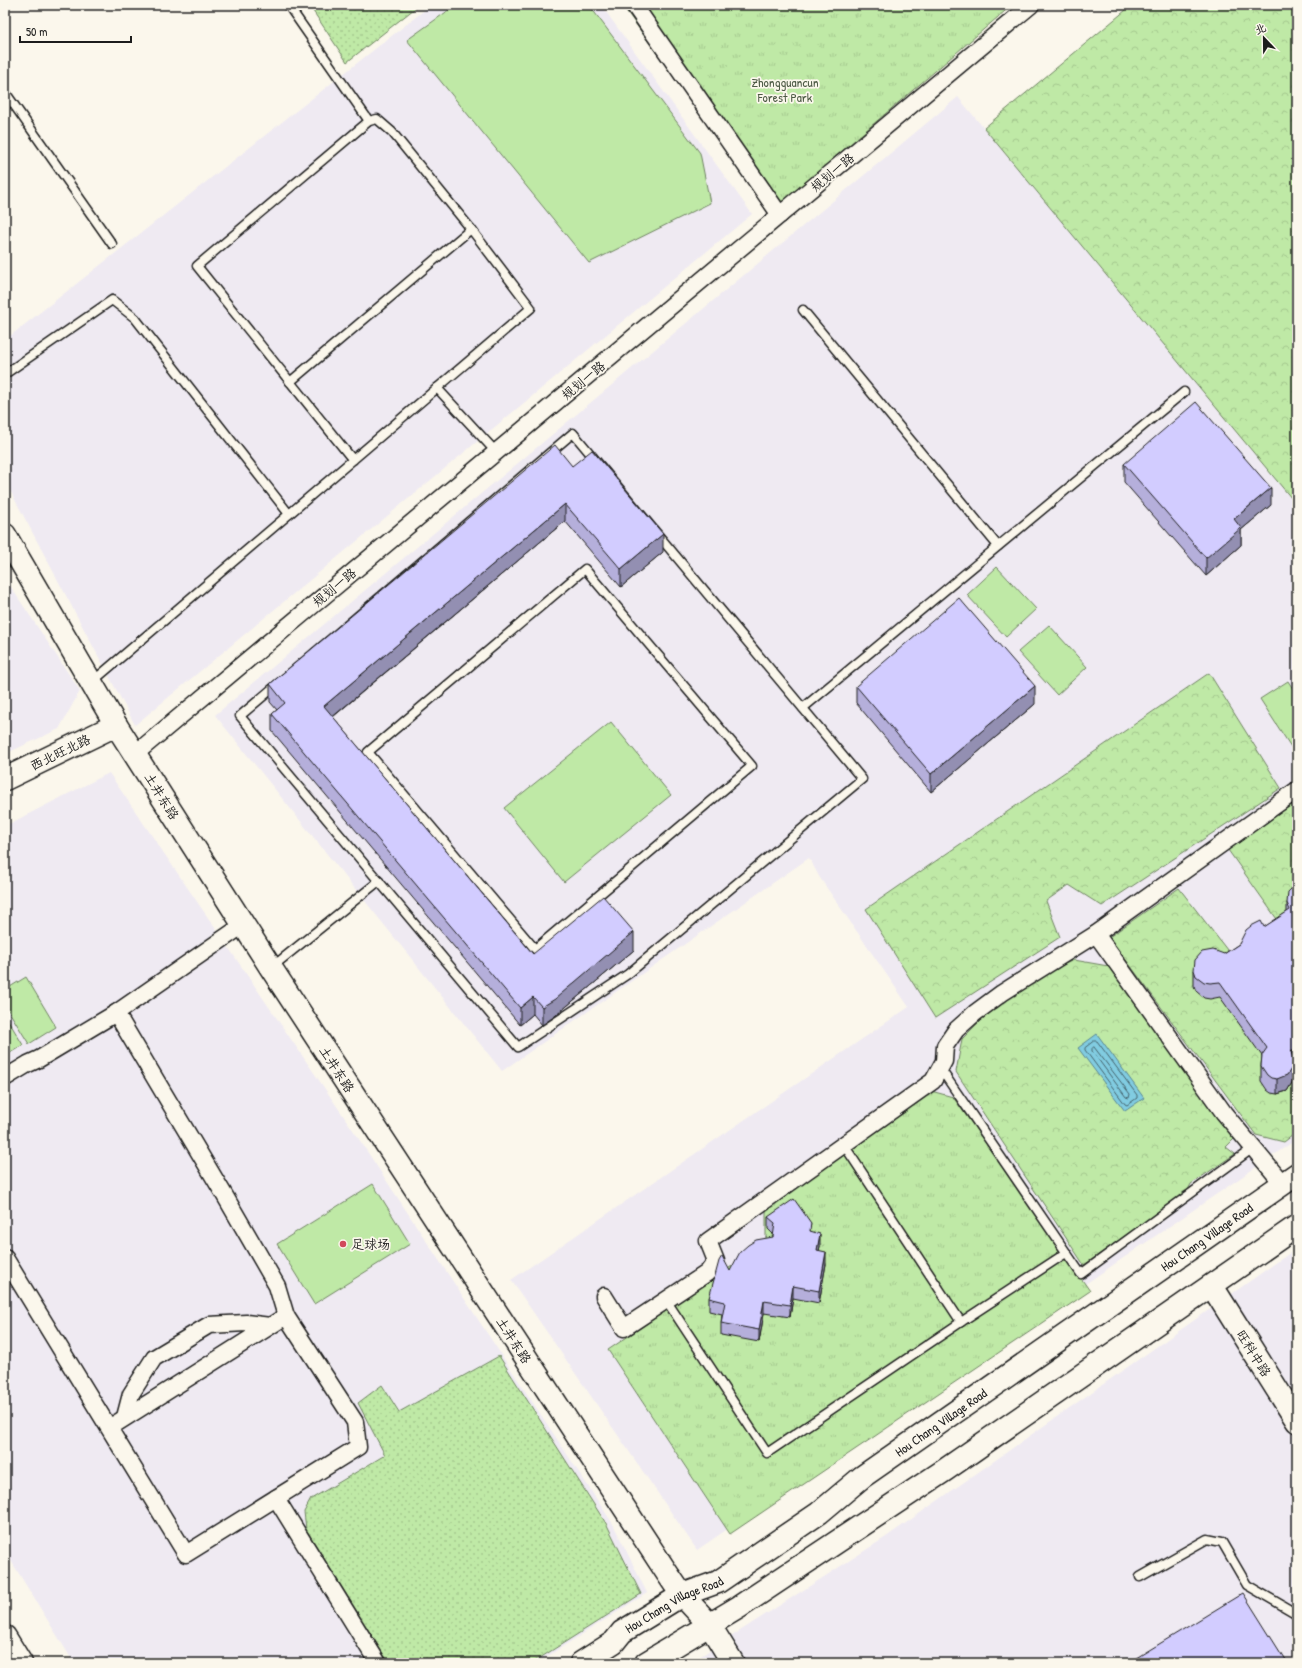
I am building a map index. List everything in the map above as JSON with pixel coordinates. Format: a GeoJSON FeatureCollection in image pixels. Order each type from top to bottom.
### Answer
{"type":"FeatureCollection","features":[{"type":"Feature","properties":{"kind":"street"},"geometry":{"type":"LineString","coordinates":[[634,5],[780,215]]}},
{"type":"Feature","properties":{"kind":"street","name":"规划一路"},"geometry":{"type":"LineString","coordinates":[[134,754],[1031,5]]}},
{"type":"Feature","properties":{"kind":"street","name":"土井东路"},"geometry":{"type":"LineString","coordinates":[[5,535],[134,754],[243,925],[682,1595],[709,1624],[733,1663]]}},
{"type":"Feature","properties":{"kind":"street","name":"西北旺北路"},"geometry":{"type":"LineString","coordinates":[[5,779],[116,724]]}},
{"type":"Feature","properties":{"kind":"street"},"geometry":{"type":"LineString","coordinates":[[604,1296],[624,1328],[707,1273],[716,1261],[708,1240],[933,1081],[944,1061],[945,1046],[956,1030],[975,1013],[1002,993],[1096,934],[1297,790]]}},
{"type":"Feature","properties":{"kind":"street"},"geometry":{"type":"LineString","coordinates":[[5,1078],[116,1013],[243,925]]}},
{"type":"Feature","properties":{"kind":"street"},"geometry":{"type":"LineString","coordinates":[[1096,934],[1224,1113],[1253,1148],[1290,1179]]}},
{"type":"Feature","properties":{"kind":"street"},"geometry":{"type":"LineString","coordinates":[[5,1258],[186,1554],[358,1447],[356,1422],[286,1316],[277,1286],[226,1196],[116,1013]]}},
{"type":"Feature","properties":{"kind":"street","name":"Hou Chang Village Road"},"geometry":{"type":"LineString","coordinates":[[581,1663],[614,1642],[622,1632],[682,1595],[718,1582],[792,1532],[819,1513],[862,1476],[1290,1179]]}},
{"type":"Feature","properties":{"kind":"street"},"geometry":{"type":"LineString","coordinates":[[646,1663],[739,1607],[945,1470],[1297,1226]]}},
{"type":"Feature","properties":{"kind":"street","name":"旺科中路"},"geometry":{"type":"LineString","coordinates":[[1212,1286],[1297,1421]]}},
{"type":"Feature","properties":{"kind":"street"},"geometry":{"type":"LineString","coordinates":[[109,1428],[286,1316]]}},
{"type":"Feature","properties":{"kind":"street"},"geometry":{"type":"LineString","coordinates":[[126,1418],[131,1394],[154,1358],[209,1325],[246,1323],[270,1326]]}},
{"type":"Feature","properties":{"kind":"street"},"geometry":{"type":"LineString","coordinates":[[276,1498],[378,1663]]}},
{"type":"Feature","properties":{"kind":"street"},"geometry":{"type":"LineString","coordinates":[[5,1637],[21,1663]]}},
{"type":"Feature","properties":{"kind":"lane"},"geometry":{"type":"LineString","coordinates":[[288,5],[369,121]]}},
{"type":"Feature","properties":{"kind":"lane"},"geometry":{"type":"LineString","coordinates":[[5,92],[112,244]]}},
{"type":"Feature","properties":{"kind":"lane"},"geometry":{"type":"LineString","coordinates":[[92,683],[531,308],[471,229],[392,132],[377,119],[369,121],[197,266],[353,460]]}},
{"type":"Feature","properties":{"kind":"lane"},"geometry":{"type":"LineString","coordinates":[[290,382],[471,229]]}},
{"type":"Feature","properties":{"kind":"lane"},"geometry":{"type":"LineString","coordinates":[[5,374],[112,300],[135,318],[289,514]]}},
{"type":"Feature","properties":{"kind":"lane"},"geometry":{"type":"LineString","coordinates":[[803,310],[998,546]]}},
{"type":"Feature","properties":{"kind":"lane"},"geometry":{"type":"LineString","coordinates":[[437,388],[496,452]]}},
{"type":"Feature","properties":{"kind":"lane"},"geometry":{"type":"LineString","coordinates":[[803,708],[1184,392]]}},
{"type":"Feature","properties":{"kind":"lane"},"geometry":{"type":"LineString","coordinates":[[573,433],[862,779],[628,974],[518,1048],[379,881],[240,716],[573,433]]}},
{"type":"Feature","properties":{"kind":"lane"},"geometry":{"type":"LineString","coordinates":[[585,569],[752,766],[535,949],[368,752],[585,569]]}},
{"type":"Feature","properties":{"kind":"lane"},"geometry":{"type":"LineString","coordinates":[[271,968],[379,881]]}},
{"type":"Feature","properties":{"kind":"lane"},"geometry":{"type":"LineString","coordinates":[[940,1068],[1081,1274],[1253,1148]]}},
{"type":"Feature","properties":{"kind":"lane"},"geometry":{"type":"LineString","coordinates":[[844,1145],[961,1322]]}},
{"type":"Feature","properties":{"kind":"lane"},"geometry":{"type":"LineString","coordinates":[[666,1300],[767,1453],[1066,1253]]}},
{"type":"Feature","properties":{"kind":"lane"},"geometry":{"type":"LineString","coordinates":[[1140,1577],[1207,1539],[1222,1542],[1247,1585],[1297,1614]]}},
{"type":"Feature","properties":{"kind":"shaded area"},"geometry":{"type":"Polygon","coordinates":[[[431,5],[601,5],[752,214],[135,725],[5,481],[5,340],[431,5]]]}},
{"type":"Feature","properties":{"kind":"shaded area"},"geometry":{"type":"Polygon","coordinates":[[[958,97],[1297,505],[1297,1139],[697,1550],[511,1280],[909,1007],[820,878],[809,858],[502,1071],[215,715],[958,97]]]}},
{"type":"Feature","properties":{"kind":"shaded area"},"geometry":{"type":"Polygon","coordinates":[[[5,578],[80,691],[59,729],[5,754],[5,578]]]}},
{"type":"Feature","properties":{"kind":"shaded area"},"geometry":{"type":"Polygon","coordinates":[[[109,773],[351,1127],[613,1524],[647,1593],[537,1663],[74,1663],[5,1551],[5,826],[109,773]]]}},
{"type":"Feature","properties":{"kind":"shaded area"},"geometry":{"type":"Polygon","coordinates":[[[1297,1248],[1297,1663],[690,1663],[886,1537],[1297,1248]]]}},
{"type":"Feature","properties":{"kind":"green space"},"geometry":{"type":"Polygon","coordinates":[[[309,5],[419,5],[347,62],[309,5]]]}},
{"type":"Feature","properties":{"kind":"green space"},"geometry":{"type":"Polygon","coordinates":[[[456,5],[589,5],[700,153],[710,203],[589,263],[407,40],[456,5]]]}},
{"type":"Feature","properties":{"kind":"green space","name":"Zhongguancun Forest Park"},"geometry":{"type":"Polygon","coordinates":[[[622,5],[1012,5],[771,212],[622,5]]]}},
{"type":"Feature","properties":{"kind":"green space"},"geometry":{"type":"Polygon","coordinates":[[[1132,5],[1297,5],[1297,505],[984,128],[1132,5]]]}},
{"type":"Feature","properties":{"kind":"green space"},"geometry":{"type":"Polygon","coordinates":[[[997,567],[1036,609],[1006,637],[967,595],[997,567]]]}},
{"type":"Feature","properties":{"kind":"green space"},"geometry":{"type":"Polygon","coordinates":[[[1049,625],[1087,667],[1057,695],[1018,652],[1049,625]]]}},
{"type":"Feature","properties":{"kind":"green space"},"geometry":{"type":"Polygon","coordinates":[[[1209,673],[1281,788],[1102,906],[1069,885],[1046,901],[1060,937],[935,1018],[866,909],[1209,673]]]}},
{"type":"Feature","properties":{"kind":"green space"},"geometry":{"type":"Polygon","coordinates":[[[1288,681],[1297,695],[1297,748],[1293,750],[1260,699],[1288,681]]]}},
{"type":"Feature","properties":{"kind":"green space"},"geometry":{"type":"Polygon","coordinates":[[[611,722],[671,795],[564,882],[504,808],[611,722]]]}},
{"type":"Feature","properties":{"kind":"green space"},"geometry":{"type":"Polygon","coordinates":[[[1297,801],[1297,1132],[1284,1142],[1256,1135],[1109,937],[1179,888],[1231,955],[1279,922],[1228,850],[1297,801]]]}},
{"type":"Feature","properties":{"kind":"green space"},"geometry":{"type":"Polygon","coordinates":[[[1074,960],[1108,966],[1235,1138],[1226,1147],[1235,1154],[1191,1184],[1187,1192],[1084,1265],[956,1072],[962,1039],[993,1008],[1053,969],[1074,960]]]}},
{"type":"Feature","properties":{"kind":"green space"},"geometry":{"type":"Polygon","coordinates":[[[26,977],[56,1027],[29,1044],[5,1005],[5,990],[26,977]]]}},
{"type":"Feature","properties":{"kind":"green space"},"geometry":{"type":"Polygon","coordinates":[[[5,1015],[23,1045],[5,1056],[5,1015]]]}},
{"type":"Feature","properties":{"kind":"green space"},"geometry":{"type":"Polygon","coordinates":[[[931,1091],[953,1097],[1090,1291],[730,1534],[608,1350],[766,1243],[766,1204],[931,1091]]]}},
{"type":"Feature","properties":{"kind":"green space","name":"足球场"},"geometry":{"type":"Polygon","coordinates":[[[373,1184],[410,1244],[314,1304],[277,1244],[373,1184]]]}},
{"type":"Feature","properties":{"kind":"green space"},"geometry":{"type":"Polygon","coordinates":[[[499,1356],[607,1525],[641,1594],[532,1663],[389,1663],[306,1529],[304,1512],[311,1499],[385,1455],[358,1403],[382,1385],[399,1412],[499,1356]]]}},
{"type":"Feature","properties":{"kind":"water"},"geometry":{"type":"Polygon","coordinates":[[[1097,1034],[1144,1098],[1125,1111],[1078,1048],[1097,1034]]]}},
{"type":"Feature","properties":{"kind":"building"},"geometry":{"type":"Polygon","coordinates":[[[1196,402],[1271,488],[1234,519],[1241,528],[1206,558],[1124,464],[1196,402]]]}},
{"type":"Feature","properties":{"kind":"building"},"geometry":{"type":"Polygon","coordinates":[[[555,445],[572,466],[592,450],[663,534],[621,569],[565,504],[324,706],[533,954],[603,896],[634,932],[555,999],[542,1007],[533,997],[520,1008],[272,714],[285,703],[270,684],[555,445]]]}},
{"type":"Feature","properties":{"kind":"building"},"geometry":{"type":"Polygon","coordinates":[[[959,598],[1035,686],[931,774],[856,686],[959,598]]]}},
{"type":"Feature","properties":{"kind":"building"},"geometry":{"type":"Polygon","coordinates":[[[1296,884],[1297,1048],[1291,1052],[1294,1061],[1293,1066],[1287,1075],[1277,1079],[1271,1078],[1267,1075],[1261,1066],[1262,1055],[1267,1048],[1220,982],[1204,982],[1196,976],[1194,970],[1195,960],[1202,952],[1213,950],[1224,954],[1239,944],[1246,930],[1251,926],[1261,921],[1264,927],[1290,910],[1287,903],[1288,892],[1296,884]]]}},
{"type":"Feature","properties":{"kind":"building"},"geometry":{"type":"Polygon","coordinates":[[[794,1199],[811,1223],[810,1231],[820,1234],[817,1250],[826,1252],[819,1291],[793,1286],[790,1305],[764,1301],[759,1330],[721,1323],[725,1302],[709,1298],[719,1261],[722,1256],[730,1271],[740,1252],[748,1245],[756,1240],[773,1237],[775,1223],[768,1217],[794,1199]]]}},
{"type":"Feature","properties":{"kind":"building"},"geometry":{"type":"Polygon","coordinates":[[[1243,1593],[1287,1663],[1128,1663],[1243,1593]]]}},
{"type":"Feature","properties":{"kind":"place","name":"足球场"},"geometry":{"type":"Point","coordinates":[343,1244]}}]}
